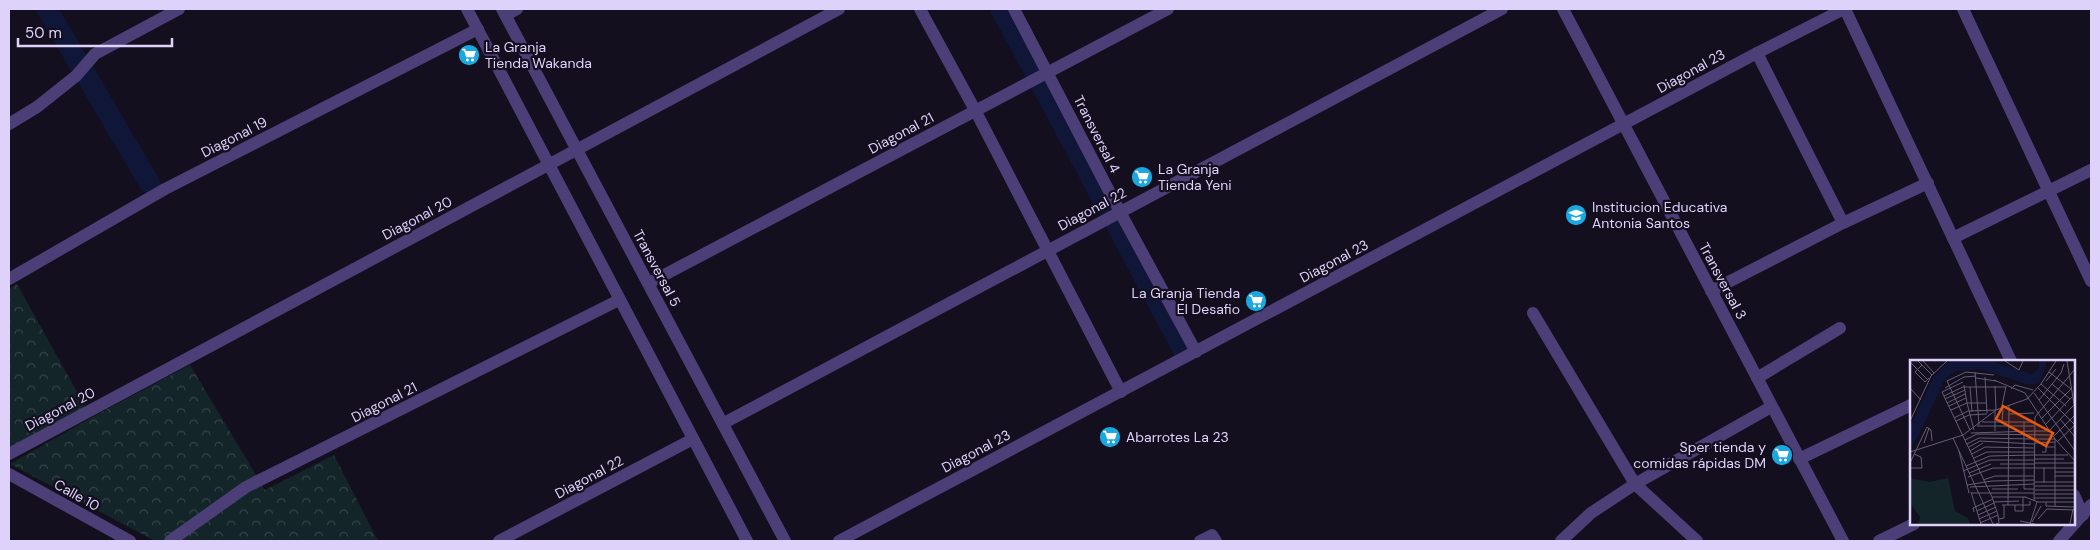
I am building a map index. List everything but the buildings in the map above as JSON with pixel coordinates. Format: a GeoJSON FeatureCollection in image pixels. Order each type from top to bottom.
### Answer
{"type":"FeatureCollection","features":[{"type":"Feature","properties":{"kind":"street"},"geometry":{"type":"LineString","coordinates":[[9,124],[37,107],[76,76],[95,54],[179,9]]}},
{"type":"Feature","properties":{"kind":"street"},"geometry":{"type":"LineString","coordinates":[[467,9],[747,541]]}},
{"type":"Feature","properties":{"kind":"street"},"geometry":{"type":"LineString","coordinates":[[504,12],[518,9]]}},
{"type":"Feature","properties":{"kind":"street","name":"Diagonal 20"},"geometry":{"type":"LineString","coordinates":[[9,454],[839,9]]}},
{"type":"Feature","properties":{"kind":"street"},"geometry":{"type":"LineString","coordinates":[[920,9],[975,110],[1121,392]]}},
{"type":"Feature","properties":{"kind":"street","name":"Transversal 4"},"geometry":{"type":"LineString","coordinates":[[1014,9],[1045,75],[1116,214],[1196,352]]}},
{"type":"Feature","properties":{"kind":"street","name":"Diagonal 21"},"geometry":{"type":"LineString","coordinates":[[649,283],[1168,9]]}},
{"type":"Feature","properties":{"kind":"street","name":"Diagonal 22"},"geometry":{"type":"LineString","coordinates":[[724,423],[1502,9]]}},
{"type":"Feature","properties":{"kind":"street","name":"Transversal 3"},"geometry":{"type":"LineString","coordinates":[[1563,9],[1842,541]]}},
{"type":"Feature","properties":{"kind":"street"},"geometry":{"type":"LineString","coordinates":[[1844,9],[1928,183],[2008,360]]}},
{"type":"Feature","properties":{"kind":"street","name":"Diagonal 23"},"geometry":{"type":"LineString","coordinates":[[839,541],[1624,125],[1757,52],[1844,9]]}},
{"type":"Feature","properties":{"kind":"street"},"geometry":{"type":"LineString","coordinates":[[1963,9],[2091,280]]}},
{"type":"Feature","properties":{"kind":"street","name":"Transversal 5"},"geometry":{"type":"LineString","coordinates":[[504,12],[785,541]]}},
{"type":"Feature","properties":{"kind":"street","name":"Diagonal 19"},"geometry":{"type":"LineString","coordinates":[[9,279],[165,189],[478,29]]}},
{"type":"Feature","properties":{"kind":"street"},"geometry":{"type":"LineString","coordinates":[[1757,52],[1843,223]]}},
{"type":"Feature","properties":{"kind":"street"},"geometry":{"type":"LineString","coordinates":[[1953,238],[2091,170]]}},
{"type":"Feature","properties":{"kind":"street"},"geometry":{"type":"LineString","coordinates":[[1711,291],[1843,223],[1928,183]]}},
{"type":"Feature","properties":{"kind":"street","name":"Diagonal 21"},"geometry":{"type":"LineString","coordinates":[[170,541],[246,488],[619,300]]}},
{"type":"Feature","properties":{"kind":"street"},"geometry":{"type":"LineString","coordinates":[[1533,313],[1635,484],[1697,541]]}},
{"type":"Feature","properties":{"kind":"street"},"geometry":{"type":"LineString","coordinates":[[1757,378],[1840,328]]}},
{"type":"Feature","properties":{"kind":"street"},"geometry":{"type":"LineString","coordinates":[[1799,459],[1910,405]]}},
{"type":"Feature","properties":{"kind":"street"},"geometry":{"type":"LineString","coordinates":[[1561,541],[1591,514],[1635,484],[1772,407]]}},
{"type":"Feature","properties":{"kind":"street","name":"Diagonal 22"},"geometry":{"type":"LineString","coordinates":[[499,541],[692,439]]}},
{"type":"Feature","properties":{"kind":"street","name":"Calle 10"},"geometry":{"type":"LineString","coordinates":[[9,474],[130,541]]}},
{"type":"Feature","properties":{"kind":"street"},"geometry":{"type":"LineString","coordinates":[[2075,496],[2087,510],[2075,523]]}},
{"type":"Feature","properties":{"kind":"street"},"geometry":{"type":"LineString","coordinates":[[1879,541],[1912,525]]}},
{"type":"Feature","properties":{"kind":"street"},"geometry":{"type":"LineString","coordinates":[[2059,541],[2073,525]]}},
{"type":"Feature","properties":{"kind":"street"},"geometry":{"type":"LineString","coordinates":[[1200,541],[1214,538]]}},
{"type":"Feature","properties":{"kind":"green space"},"geometry":{"type":"Polygon","coordinates":[[[17,284],[86,408],[9,450],[9,289],[17,284]]]}},
{"type":"Feature","properties":{"kind":"green space"},"geometry":{"type":"Polygon","coordinates":[[[190,365],[265,490],[334,455],[378,541],[155,541],[10,464],[190,365]]]}},
{"type":"Feature","properties":{"kind":"waterway"},"geometry":{"type":"LineString","coordinates":[[47,9],[150,184]]}},
{"type":"Feature","properties":{"kind":"waterway"},"geometry":{"type":"LineString","coordinates":[[1001,9],[1185,353]]}},
{"type":"Feature","properties":{"kind":"place","name":"La Granja Tienda Wakanda"},"geometry":{"type":"Point","coordinates":[469,55]}},
{"type":"Feature","properties":{"kind":"place","name":"La Granja Tienda Yeni"},"geometry":{"type":"Point","coordinates":[1142,177]}},
{"type":"Feature","properties":{"kind":"place","name":"Institucion Educativa Antonia Santos"},"geometry":{"type":"Point","coordinates":[1576,215]}},
{"type":"Feature","properties":{"kind":"place","name":"La Granja Tienda El Desafio"},"geometry":{"type":"Point","coordinates":[1256,301]}},
{"type":"Feature","properties":{"kind":"place","name":"Abarrotes La 23"},"geometry":{"type":"Point","coordinates":[1110,437]}},
{"type":"Feature","properties":{"kind":"place","name":"Sper tienda y comidas rápidas DM"},"geometry":{"type":"Point","coordinates":[1782,455]}}]}
